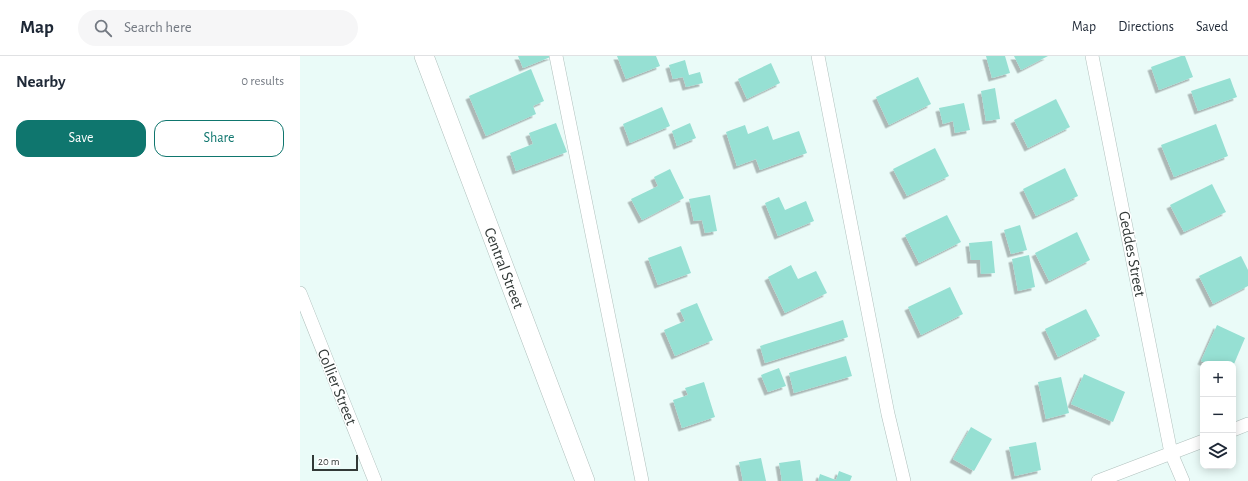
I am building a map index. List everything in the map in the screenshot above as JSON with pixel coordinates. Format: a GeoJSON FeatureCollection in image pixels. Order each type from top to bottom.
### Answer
{"type":"FeatureCollection","features":[{"type":"Feature","properties":{"kind":"main road","name":"Central Street"},"geometry":{"type":"LineString","coordinates":[[424,56],[585,481]]}},
{"type":"Feature","properties":{"kind":"street"},"geometry":{"type":"LineString","coordinates":[[556,56],[642,481]]}},
{"type":"Feature","properties":{"kind":"street"},"geometry":{"type":"LineString","coordinates":[[818,56],[888,414],[904,481]]}},
{"type":"Feature","properties":{"kind":"street","name":"Geddes Street"},"geometry":{"type":"LineString","coordinates":[[1092,56],[1171,453],[1183,481]]}},
{"type":"Feature","properties":{"kind":"street","name":"Collier Street"},"geometry":{"type":"LineString","coordinates":[[300,292],[375,481]]}},
{"type":"Feature","properties":{"kind":"street"},"geometry":{"type":"LineString","coordinates":[[1236,429],[1248,424]]}},
{"type":"Feature","properties":{"kind":"street"},"geometry":{"type":"LineString","coordinates":[[1098,481],[1200,442]]}},
{"type":"Feature","properties":{"kind":"building"},"geometry":{"type":"Polygon","coordinates":[[[518,56],[553,56],[523,68],[518,56]]]}},
{"type":"Feature","properties":{"kind":"building"},"geometry":{"type":"Polygon","coordinates":[[[617,56],[656,56],[660,66],[626,79],[617,56]]]}},
{"type":"Feature","properties":{"kind":"building"},"geometry":{"type":"Polygon","coordinates":[[[986,56],[1005,56],[1010,73],[992,78],[986,56]]]}},
{"type":"Feature","properties":{"kind":"building"},"geometry":{"type":"Polygon","coordinates":[[[1014,56],[1048,56],[1021,70],[1014,56]]]}},
{"type":"Feature","properties":{"kind":"building"},"geometry":{"type":"Polygon","coordinates":[[[1181,56],[1185,56],[1193,77],[1159,90],[1151,67],[1181,56]]]}},
{"type":"Feature","properties":{"kind":"building"},"geometry":{"type":"Polygon","coordinates":[[[685,60],[689,75],[700,72],[703,83],[686,87],[683,77],[673,79],[669,65],[685,60]]]}},
{"type":"Feature","properties":{"kind":"building"},"geometry":{"type":"Polygon","coordinates":[[[771,63],[780,83],[747,99],[738,79],[771,63]]]}},
{"type":"Feature","properties":{"kind":"building"},"geometry":{"type":"Polygon","coordinates":[[[531,69],[544,101],[533,106],[536,114],[486,136],[469,96],[531,69]]]}},
{"type":"Feature","properties":{"kind":"building"},"geometry":{"type":"Polygon","coordinates":[[[918,77],[931,104],[889,125],[876,97],[918,77]]]}},
{"type":"Feature","properties":{"kind":"building"},"geometry":{"type":"Polygon","coordinates":[[[1230,78],[1237,97],[1198,111],[1191,91],[1230,78]]]}},
{"type":"Feature","properties":{"kind":"building"},"geometry":{"type":"Polygon","coordinates":[[[995,88],[1000,119],[986,121],[981,91],[995,88]]]}},
{"type":"Feature","properties":{"kind":"building"},"geometry":{"type":"Polygon","coordinates":[[[1056,99],[1070,127],[1028,148],[1014,120],[1056,99]]]}},
{"type":"Feature","properties":{"kind":"building"},"geometry":{"type":"Polygon","coordinates":[[[964,103],[970,130],[955,133],[953,121],[943,124],[939,108],[964,103]]]}},
{"type":"Feature","properties":{"kind":"building"},"geometry":{"type":"Polygon","coordinates":[[[662,107],[670,126],[630,143],[623,124],[662,107]]]}},
{"type":"Feature","properties":{"kind":"building"},"geometry":{"type":"Polygon","coordinates":[[[556,123],[567,152],[516,171],[510,153],[533,144],[529,133],[556,123]]]}},
{"type":"Feature","properties":{"kind":"building"},"geometry":{"type":"Polygon","coordinates":[[[690,123],[696,138],[677,146],[672,131],[690,123]]]}},
{"type":"Feature","properties":{"kind":"building"},"geometry":{"type":"Polygon","coordinates":[[[1216,124],[1228,156],[1174,177],[1161,145],[1216,124]]]}},
{"type":"Feature","properties":{"kind":"building"},"geometry":{"type":"Polygon","coordinates":[[[745,125],[748,134],[768,126],[773,140],[799,131],[807,153],[760,170],[756,159],[737,166],[726,132],[745,125]]]}},
{"type":"Feature","properties":{"kind":"building"},"geometry":{"type":"Polygon","coordinates":[[[935,148],[949,176],[907,196],[893,169],[935,148]]]}},
{"type":"Feature","properties":{"kind":"building"},"geometry":{"type":"Polygon","coordinates":[[[1065,168],[1078,196],[1036,216],[1023,189],[1065,168]]]}},
{"type":"Feature","properties":{"kind":"building"},"geometry":{"type":"Polygon","coordinates":[[[670,169],[684,198],[642,220],[631,199],[658,186],[654,177],[670,169]]]}},
{"type":"Feature","properties":{"kind":"building"},"geometry":{"type":"Polygon","coordinates":[[[1212,184],[1226,212],[1184,232],[1170,205],[1212,184]]]}},
{"type":"Feature","properties":{"kind":"building"},"geometry":{"type":"Polygon","coordinates":[[[710,195],[717,231],[705,233],[702,220],[694,221],[689,199],[710,195]]]}},
{"type":"Feature","properties":{"kind":"building"},"geometry":{"type":"Polygon","coordinates":[[[779,197],[785,210],[806,201],[814,221],[778,236],[765,203],[779,197]]]}},
{"type":"Feature","properties":{"kind":"building"},"geometry":{"type":"Polygon","coordinates":[[[947,215],[961,242],[919,263],[905,235],[947,215]]]}},
{"type":"Feature","properties":{"kind":"building"},"geometry":{"type":"Polygon","coordinates":[[[1020,225],[1027,250],[1011,254],[1004,230],[1020,225]]]}},
{"type":"Feature","properties":{"kind":"building"},"geometry":{"type":"Polygon","coordinates":[[[1077,232],[1090,260],[1049,281],[1035,253],[1077,232]]]}},
{"type":"Feature","properties":{"kind":"building"},"geometry":{"type":"Polygon","coordinates":[[[992,241],[995,273],[981,274],[980,260],[971,260],[969,243],[992,241]]]}},
{"type":"Feature","properties":{"kind":"building"},"geometry":{"type":"Polygon","coordinates":[[[681,246],[691,273],[658,285],[648,258],[681,246]]]}},
{"type":"Feature","properties":{"kind":"building"},"geometry":{"type":"Polygon","coordinates":[[[1029,255],[1035,287],[1018,291],[1012,259],[1029,255]]]}},
{"type":"Feature","properties":{"kind":"building"},"geometry":{"type":"Polygon","coordinates":[[[1241,256],[1248,270],[1248,286],[1213,304],[1199,276],[1241,256]]]}},
{"type":"Feature","properties":{"kind":"building"},"geometry":{"type":"Polygon","coordinates":[[[791,265],[798,279],[816,271],[827,293],[785,313],[768,277],[791,265]]]}},
{"type":"Feature","properties":{"kind":"building"},"geometry":{"type":"Polygon","coordinates":[[[950,287],[963,314],[921,335],[908,307],[950,287]]]}},
{"type":"Feature","properties":{"kind":"building"},"geometry":{"type":"Polygon","coordinates":[[[697,303],[713,340],[675,356],[664,330],[685,321],[680,310],[697,303]]]}},
{"type":"Feature","properties":{"kind":"building"},"geometry":{"type":"Polygon","coordinates":[[[1086,309],[1100,336],[1058,357],[1045,329],[1086,309]]]}},
{"type":"Feature","properties":{"kind":"building"},"geometry":{"type":"Polygon","coordinates":[[[843,320],[848,337],[765,363],[760,346],[843,320]]]}},
{"type":"Feature","properties":{"kind":"building"},"geometry":{"type":"Polygon","coordinates":[[[1217,325],[1245,338],[1235,361],[1201,361],[1217,325]]]}},
{"type":"Feature","properties":{"kind":"building"},"geometry":{"type":"Polygon","coordinates":[[[846,356],[852,376],[794,393],[789,373],[846,356]]]}},
{"type":"Feature","properties":{"kind":"building"},"geometry":{"type":"Polygon","coordinates":[[[779,368],[786,386],[768,392],[761,375],[779,368]]]}},
{"type":"Feature","properties":{"kind":"building"},"geometry":{"type":"Polygon","coordinates":[[[1084,374],[1125,392],[1113,422],[1071,404],[1084,374]]]}},
{"type":"Feature","properties":{"kind":"building"},"geometry":{"type":"Polygon","coordinates":[[[1061,377],[1069,413],[1046,419],[1038,382],[1061,377]]]}},
{"type":"Feature","properties":{"kind":"building"},"geometry":{"type":"Polygon","coordinates":[[[704,382],[715,417],[682,428],[673,400],[688,395],[685,388],[704,382]]]}},
{"type":"Feature","properties":{"kind":"building"},"geometry":{"type":"Polygon","coordinates":[[[971,427],[992,439],[974,471],[953,459],[971,427]]]}},
{"type":"Feature","properties":{"kind":"building"},"geometry":{"type":"Polygon","coordinates":[[[1036,442],[1041,470],[1015,476],[1009,447],[1036,442]]]}},
{"type":"Feature","properties":{"kind":"building"},"geometry":{"type":"Polygon","coordinates":[[[761,458],[766,481],[743,481],[739,462],[761,458]]]}},
{"type":"Feature","properties":{"kind":"building"},"geometry":{"type":"Polygon","coordinates":[[[800,460],[803,481],[782,481],[779,463],[800,460]]]}},
{"type":"Feature","properties":{"kind":"building"},"geometry":{"type":"Polygon","coordinates":[[[839,471],[852,476],[850,481],[818,481],[820,474],[836,480],[839,471]]]}}]}
